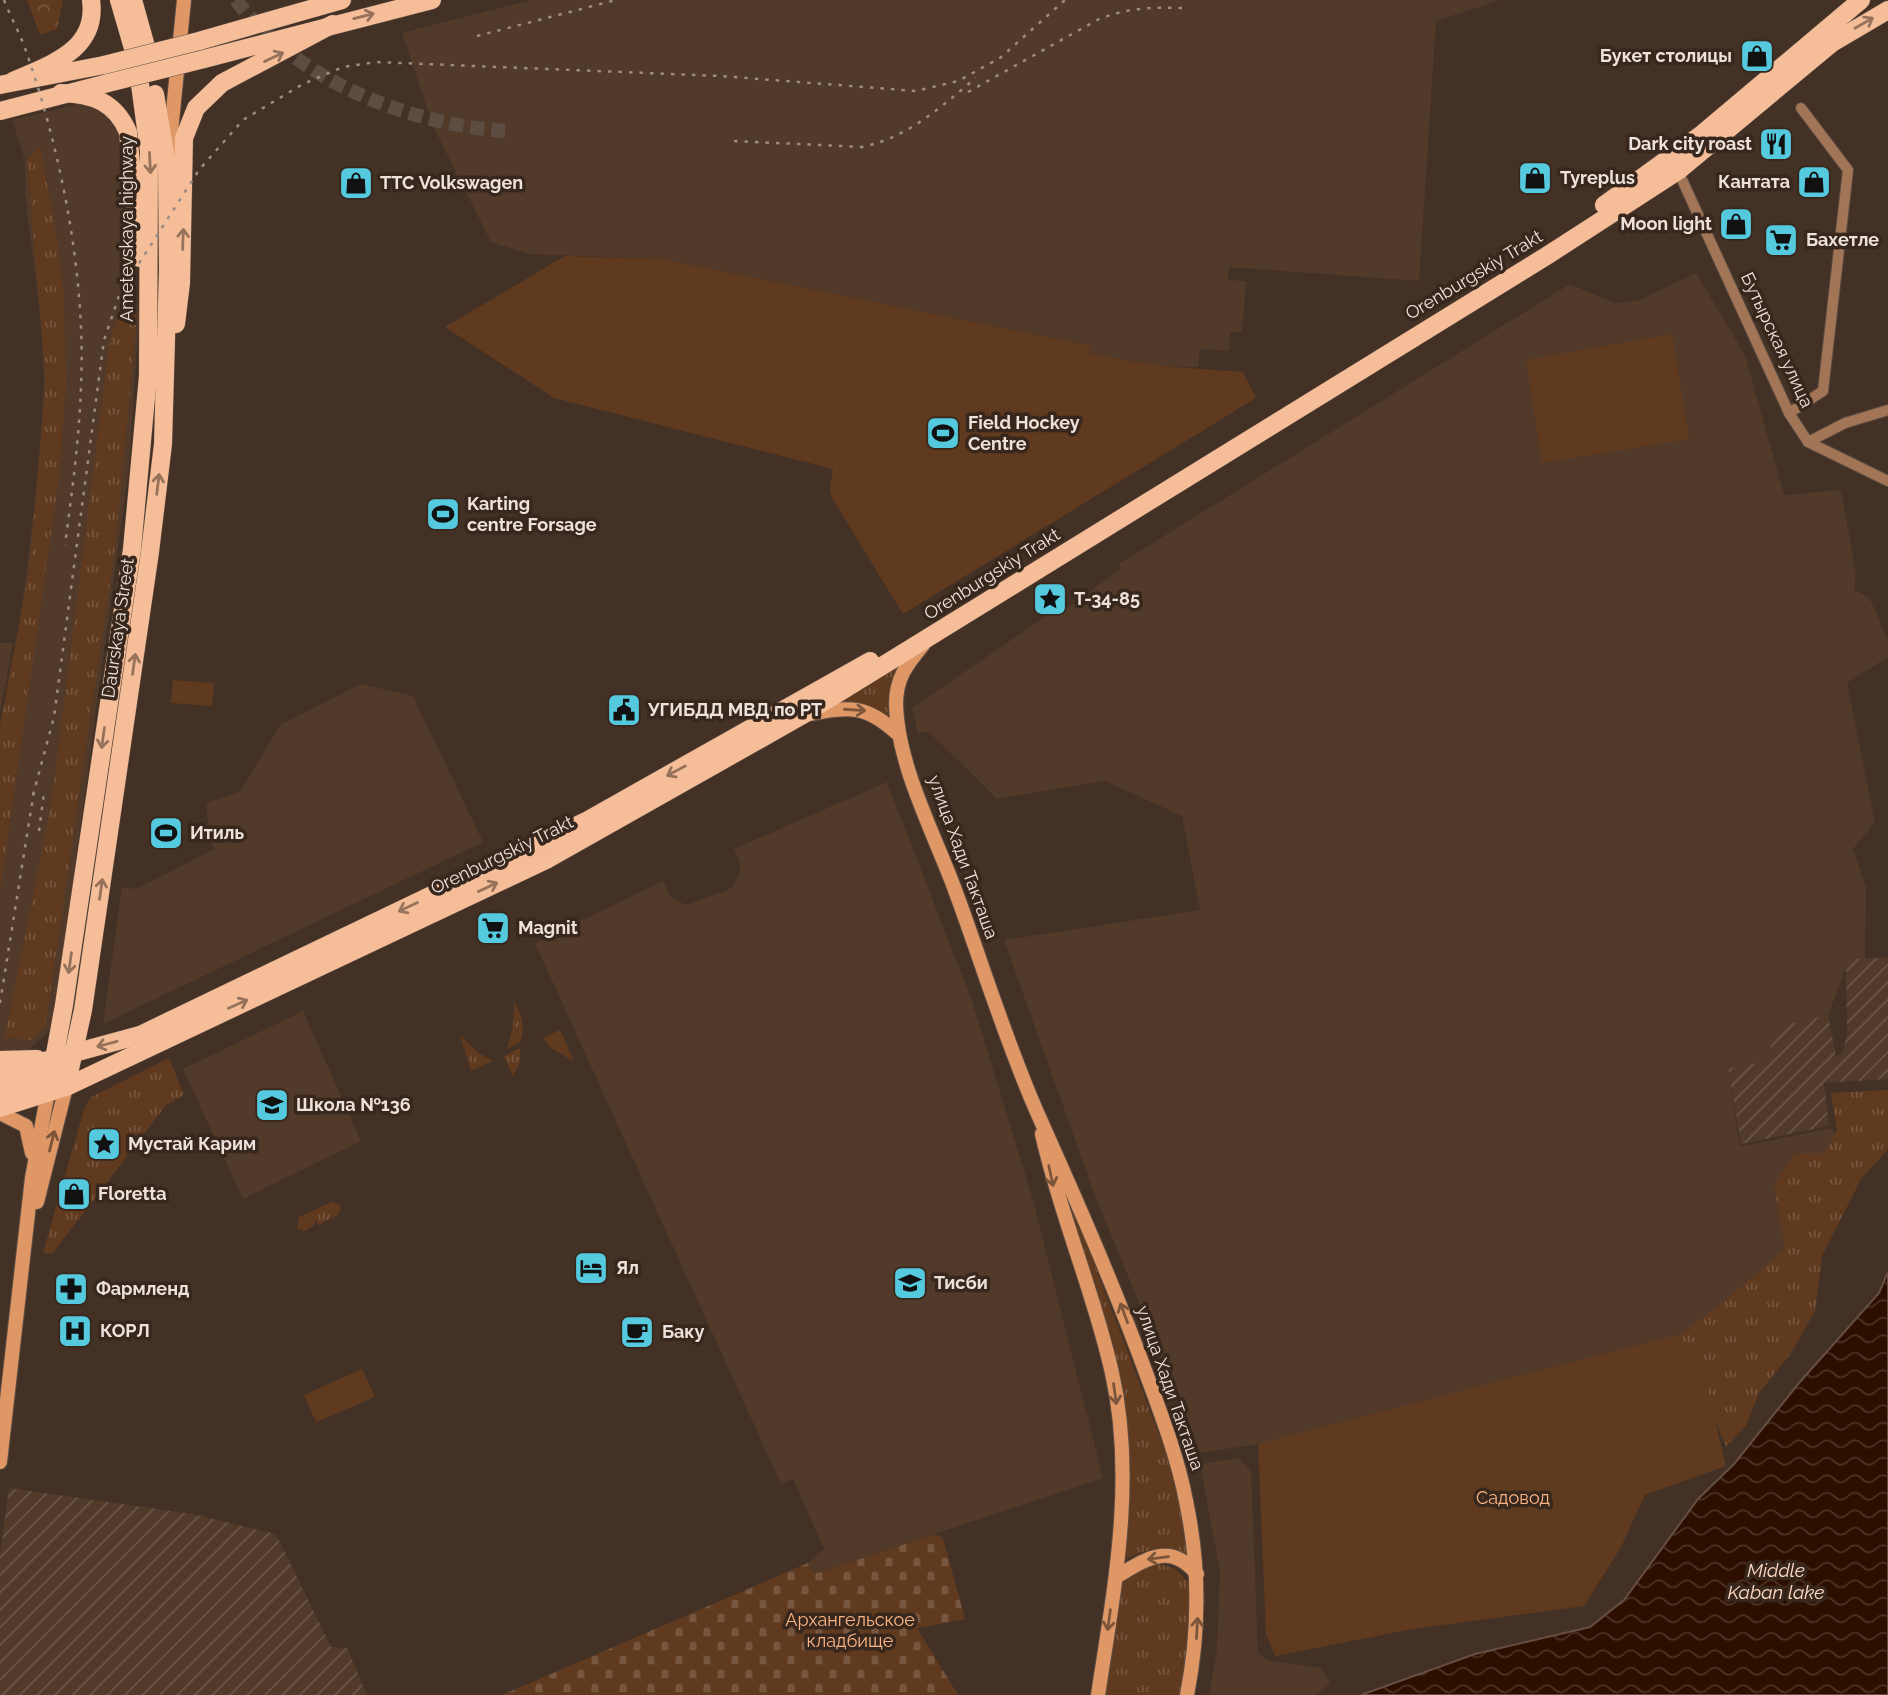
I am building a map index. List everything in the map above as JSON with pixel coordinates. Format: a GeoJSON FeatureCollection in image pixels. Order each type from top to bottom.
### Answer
{"type":"FeatureCollection","features":[{"type":"Feature","properties":{"kind":"main road"},"geometry":{"type":"LineString","coordinates":[[7,83],[60,61],[79,45],[90,25],[91,0]]}},
{"type":"Feature","properties":{"kind":"main road","name":"Ametevskaya highway"},"geometry":{"type":"LineString","coordinates":[[119,0],[137,62],[149,151],[156,377]]}},
{"type":"Feature","properties":{"kind":"main road","name":"Ametevskaya highway"},"geometry":{"type":"LineString","coordinates":[[133,0],[148,58],[167,164]]}},
{"type":"Feature","properties":{"kind":"main road"},"geometry":{"type":"LineString","coordinates":[[0,111],[61,93],[199,41],[342,0]]}},
{"type":"Feature","properties":{"kind":"main road"},"geometry":{"type":"LineString","coordinates":[[7,83],[106,74],[204,59],[432,0]]}},
{"type":"Feature","properties":{"kind":"main road","name":"Orenburgskiy Trakt"},"geometry":{"type":"LineString","coordinates":[[54,1059],[140,1035],[576,827],[745,734],[910,638],[1599,209],[1702,134],[1861,0]]}},
{"type":"Feature","properties":{"kind":"main road","name":"Orenburgskiy Trakt"},"geometry":{"type":"LineString","coordinates":[[55,1085],[548,859],[802,716],[1548,255],[1678,170],[1832,43],[1888,10]]}},
{"type":"Feature","properties":{"kind":"main road"},"geometry":{"type":"LineString","coordinates":[[156,377],[173,347],[181,283],[183,155],[189,122],[196,108],[222,83],[333,24]]}},
{"type":"Feature","properties":{"kind":"main road"},"geometry":{"type":"LineString","coordinates":[[61,93],[82,93],[103,101],[114,109],[128,132],[156,377]]}},
{"type":"Feature","properties":{"kind":"main road","name":"Daurskaya Street"},"geometry":{"type":"LineString","coordinates":[[55,1085],[54,1059],[156,377],[168,270],[167,164]]}},
{"type":"Feature","properties":{"kind":"main road","name":"Daurskaya Street"},"geometry":{"type":"LineString","coordinates":[[55,1085],[74,1053],[150,552],[163,444],[156,377]]}},
{"type":"Feature","properties":{"kind":"main road"},"geometry":{"type":"LineString","coordinates":[[0,1059],[54,1059]]}},
{"type":"Feature","properties":{"kind":"main road"},"geometry":{"type":"LineString","coordinates":[[0,1073],[54,1059]]}},
{"type":"Feature","properties":{"kind":"main road"},"geometry":{"type":"LineString","coordinates":[[0,1091],[55,1085]]}},
{"type":"Feature","properties":{"kind":"main road"},"geometry":{"type":"LineString","coordinates":[[0,1110],[55,1085]]}},
{"type":"Feature","properties":{"kind":"street","name":"Daurskaya Street"},"geometry":{"type":"LineString","coordinates":[[167,164],[184,0]]}},
{"type":"Feature","properties":{"kind":"street"},"geometry":{"type":"LineString","coordinates":[[1789,413],[1823,391],[1848,170],[1801,108]]}},
{"type":"Feature","properties":{"kind":"street","name":"Бутырская улица"},"geometry":{"type":"LineString","coordinates":[[1678,170],[1789,413],[1808,442]]}},
{"type":"Feature","properties":{"kind":"street"},"geometry":{"type":"LineString","coordinates":[[1808,442],[1845,423],[1888,411]]}},
{"type":"Feature","properties":{"kind":"street"},"geometry":{"type":"LineString","coordinates":[[1808,442],[1888,481]]}},
{"type":"Feature","properties":{"kind":"street"},"geometry":{"type":"LineString","coordinates":[[132,549],[150,552]]}},
{"type":"Feature","properties":{"kind":"street","name":"улица Хади Такташа"},"geometry":{"type":"LineString","coordinates":[[928,638],[904,668],[897,687],[900,736],[925,813],[1036,1109],[1063,1164],[1117,1294],[1155,1397],[1186,1500],[1198,1575],[1197,1632],[1187,1695]]}},
{"type":"Feature","properties":{"kind":"street"},"geometry":{"type":"LineString","coordinates":[[802,716],[852,708],[868,711],[900,736]]}},
{"type":"Feature","properties":{"kind":"street","name":"Daurskaya Street"},"geometry":{"type":"LineString","coordinates":[[0,1462],[32,1178],[55,1085]]}},
{"type":"Feature","properties":{"kind":"street","name":"Daurskaya Street"},"geometry":{"type":"LineString","coordinates":[[23,1254],[55,1085]]}},
{"type":"Feature","properties":{"kind":"street","name":"улица Хади Такташа"},"geometry":{"type":"LineString","coordinates":[[1036,1109],[1053,1187],[1112,1374],[1122,1471],[1116,1577],[1098,1695]]}},
{"type":"Feature","properties":{"kind":"street"},"geometry":{"type":"LineString","coordinates":[[0,1110],[26,1126],[31,1142],[32,1178]]}},
{"type":"Feature","properties":{"kind":"street"},"geometry":{"type":"LineString","coordinates":[[1116,1577],[1149,1558],[1163,1555],[1185,1562],[1198,1575]]}},
{"type":"Feature","properties":{"kind":"shaded area"},"geometry":{"type":"Polygon","coordinates":[[[531,0],[1500,0],[1436,21],[1419,281],[1229,267],[1228,280],[1246,281],[1242,332],[1230,332],[1229,351],[1200,349],[1198,367],[1161,366],[1090,354],[1091,346],[663,259],[528,254],[491,242],[433,126],[402,33],[531,0]]]}},
{"type":"Feature","properties":{"kind":"shaded area"},"geometry":{"type":"Polygon","coordinates":[[[79,104],[103,112],[122,137],[127,220],[139,318],[129,466],[54,1022],[47,1033],[27,1051],[0,1055],[0,760],[27,569],[39,464],[44,382],[40,313],[25,194],[25,160],[12,120],[79,104]]]}},
{"type":"Feature","properties":{"kind":"shaded area"},"geometry":{"type":"Polygon","coordinates":[[[1696,273],[1745,355],[1784,495],[1841,490],[1856,574],[1854,590],[1869,597],[1888,640],[1888,657],[1847,683],[1875,822],[1853,849],[1866,887],[1865,958],[1846,968],[1828,1015],[1777,1027],[1767,1061],[1728,1068],[1740,1147],[1831,1128],[1866,1166],[1699,1353],[1258,1444],[1200,1453],[1093,1190],[1004,940],[1200,910],[1182,816],[1105,781],[997,799],[929,732],[918,733],[912,708],[1062,605],[1069,607],[1121,569],[1119,564],[1570,284],[1614,303],[1637,301],[1696,273]]]}},
{"type":"Feature","properties":{"kind":"shaded area"},"geometry":{"type":"Polygon","coordinates":[[[0,643],[13,643],[0,713],[0,643]]]}},
{"type":"Feature","properties":{"kind":"shaded area"},"geometry":{"type":"Polygon","coordinates":[[[361,684],[413,696],[483,842],[103,1024],[122,887],[136,889],[215,849],[210,841],[206,803],[240,792],[280,725],[361,684]]]}},
{"type":"Feature","properties":{"kind":"shaded area"},"geometry":{"type":"Polygon","coordinates":[[[887,782],[972,1001],[1034,1203],[1103,1478],[814,1574],[808,1563],[824,1549],[793,1479],[781,1484],[535,943],[663,881],[672,899],[687,905],[730,889],[739,876],[740,862],[734,849],[887,782]]]}},
{"type":"Feature","properties":{"kind":"shaded area"},"geometry":{"type":"Polygon","coordinates":[[[1888,957],[1888,1079],[1824,1083],[1829,1126],[1741,1144],[1728,1068],[1767,1061],[1776,1027],[1828,1015],[1836,1057],[1843,1051],[1847,1034],[1846,968],[1856,959],[1888,957]]]}},
{"type":"Feature","properties":{"kind":"shaded area","name":"Школа №136"},"geometry":{"type":"Polygon","coordinates":[[[303,1011],[361,1141],[243,1199],[183,1069],[303,1011]]]}},
{"type":"Feature","properties":{"kind":"shaded area"},"geometry":{"type":"Polygon","coordinates":[[[1238,1458],[1251,1471],[1258,1653],[1267,1660],[1321,1668],[1330,1682],[1316,1695],[1209,1695],[1217,1650],[1220,1572],[1200,1464],[1238,1458]]]}},
{"type":"Feature","properties":{"kind":"shaded area"},"geometry":{"type":"Polygon","coordinates":[[[9,1488],[193,1514],[276,1534],[331,1647],[347,1648],[367,1695],[0,1695],[0,1555],[9,1488]]]}},
{"type":"Feature","properties":{"kind":"green space"},"geometry":{"type":"Polygon","coordinates":[[[27,0],[63,0],[57,29],[40,35],[27,0]]]}},
{"type":"Feature","properties":{"kind":"green space"},"geometry":{"type":"Polygon","coordinates":[[[40,146],[57,239],[64,297],[66,384],[59,477],[0,891],[0,726],[29,571],[46,381],[27,161],[40,146]]]}},
{"type":"Feature","properties":{"kind":"green space","name":"Field Hockey Centre"},"geometry":{"type":"Polygon","coordinates":[[[565,256],[663,259],[1091,346],[1090,354],[1161,366],[1243,372],[1256,398],[903,614],[832,498],[830,488],[833,469],[554,398],[445,327],[565,256]]]}},
{"type":"Feature","properties":{"kind":"green space"},"geometry":{"type":"Polygon","coordinates":[[[122,306],[137,317],[115,548],[45,1027],[31,1040],[5,1037],[51,805],[110,340],[122,306]]]}},
{"type":"Feature","properties":{"kind":"green space"},"geometry":{"type":"Polygon","coordinates":[[[1672,334],[1689,439],[1542,463],[1526,360],[1672,334]]]}},
{"type":"Feature","properties":{"kind":"green space"},"geometry":{"type":"Polygon","coordinates":[[[900,663],[890,686],[896,728],[867,707],[830,707],[900,663]]]}},
{"type":"Feature","properties":{"kind":"green space"},"geometry":{"type":"Polygon","coordinates":[[[173,680],[214,683],[212,706],[171,703],[173,680]]]}},
{"type":"Feature","properties":{"kind":"green space"},"geometry":{"type":"Polygon","coordinates":[[[514,1002],[521,1016],[523,1032],[520,1042],[507,1049],[513,1027],[514,1002]]]}},
{"type":"Feature","properties":{"kind":"green space"},"geometry":{"type":"Polygon","coordinates":[[[560,1030],[573,1059],[571,1060],[550,1047],[543,1038],[560,1030]]]}},
{"type":"Feature","properties":{"kind":"green space"},"geometry":{"type":"Polygon","coordinates":[[[460,1035],[477,1052],[493,1061],[471,1071],[460,1035]]]}},
{"type":"Feature","properties":{"kind":"green space"},"geometry":{"type":"Polygon","coordinates":[[[520,1048],[520,1062],[513,1076],[504,1056],[520,1048]]]}},
{"type":"Feature","properties":{"kind":"green space"},"geometry":{"type":"Polygon","coordinates":[[[169,1058],[184,1095],[166,1105],[52,1254],[43,1253],[84,1109],[91,1097],[169,1058]]]}},
{"type":"Feature","properties":{"kind":"green space"},"geometry":{"type":"Polygon","coordinates":[[[1888,1090],[1888,1149],[1861,1179],[1822,1256],[1815,1311],[1792,1352],[1759,1393],[1746,1426],[1726,1446],[1694,1371],[1659,1351],[1727,1299],[1785,1249],[1774,1185],[1794,1154],[1824,1153],[1837,1131],[1831,1093],[1888,1090]]]}},
{"type":"Feature","properties":{"kind":"green space"},"geometry":{"type":"Polygon","coordinates":[[[1046,1137],[1166,1453],[1180,1503],[1189,1560],[1175,1550],[1158,1549],[1124,1560],[1128,1504],[1127,1450],[1120,1397],[1096,1293],[1046,1137]]]}},
{"type":"Feature","properties":{"kind":"green space"},"geometry":{"type":"Polygon","coordinates":[[[332,1202],[341,1206],[338,1215],[318,1225],[316,1219],[314,1225],[305,1231],[297,1228],[299,1217],[332,1202]]]}},
{"type":"Feature","properties":{"kind":"green space","name":"Садовод"},"geometry":{"type":"Polygon","coordinates":[[[1676,1335],[1699,1353],[1726,1466],[1645,1495],[1620,1549],[1584,1606],[1413,1629],[1275,1656],[1266,1634],[1258,1444],[1676,1335]]]}},
{"type":"Feature","properties":{"kind":"green space"},"geometry":{"type":"Polygon","coordinates":[[[362,1369],[375,1397],[316,1422],[304,1395],[362,1369]]]}},
{"type":"Feature","properties":{"kind":"green space","name":"Архангельское кладбище"},"geometry":{"type":"Polygon","coordinates":[[[935,1534],[943,1538],[965,1619],[917,1628],[958,1695],[502,1695],[808,1563],[814,1574],[935,1534]]]}},
{"type":"Feature","properties":{"kind":"green space"},"geometry":{"type":"Polygon","coordinates":[[[1154,1562],[1176,1569],[1191,1586],[1191,1627],[1180,1695],[1104,1695],[1119,1587],[1124,1577],[1154,1562]]]}},
{"type":"Feature","properties":{"kind":"water","name":"Middle Kaban lake"},"geometry":{"type":"Polygon","coordinates":[[[1888,1272],[1888,1695],[1361,1695],[1475,1654],[1590,1627],[1624,1600],[1698,1499],[1734,1464],[1799,1383],[1879,1293],[1888,1272]]]}},
{"type":"Feature","properties":{"kind":"tunnel"},"geometry":{"type":"LineString","coordinates":[[236,0],[261,28],[290,53],[322,75],[356,93],[430,119],[505,131]]}},
{"type":"Feature","properties":{"kind":"railway"},"geometry":{"type":"LineString","coordinates":[[4,0],[25,47],[51,133],[69,218],[80,304],[81,387],[65,545]]}},
{"type":"Feature","properties":{"kind":"railway"},"geometry":{"type":"LineString","coordinates":[[477,36],[616,0]]}},
{"type":"Feature","properties":{"kind":"railway"},"geometry":{"type":"LineString","coordinates":[[33,795],[54,717],[104,340],[120,293],[199,170],[243,120],[303,84],[343,67],[376,62],[720,76],[916,91],[958,81],[1000,58],[1065,0]]}},
{"type":"Feature","properties":{"kind":"railway"},"geometry":{"type":"LineString","coordinates":[[968,92],[1099,19],[1140,9],[1182,8]]}},
{"type":"Feature","properties":{"kind":"railway"},"geometry":{"type":"LineString","coordinates":[[734,141],[862,147],[909,129],[976,78]]}},
{"type":"Feature","properties":{"kind":"railway"},"geometry":{"type":"LineString","coordinates":[[0,1003],[35,785]]}},
{"type":"Feature","properties":{"kind":"railway"},"geometry":{"type":"LineString","coordinates":[[39,831],[44,793]]}},
{"type":"Feature","properties":{"kind":"place","name":"Букет столицы"},"geometry":{"type":"Point","coordinates":[1757,56]}},
{"type":"Feature","properties":{"kind":"place","name":"Dark city roast"},"geometry":{"type":"Point","coordinates":[1776,144]}},
{"type":"Feature","properties":{"kind":"place","name":"Tyreplus"},"geometry":{"type":"Point","coordinates":[1535,178]}},
{"type":"Feature","properties":{"kind":"place","name":"Кантата"},"geometry":{"type":"Point","coordinates":[1814,182]}},
{"type":"Feature","properties":{"kind":"place","name":"ТТС Volkswagen"},"geometry":{"type":"Point","coordinates":[356,183]}},
{"type":"Feature","properties":{"kind":"place","name":"Moon light"},"geometry":{"type":"Point","coordinates":[1736,224]}},
{"type":"Feature","properties":{"kind":"place","name":"Бахетле"},"geometry":{"type":"Point","coordinates":[1781,240]}},
{"type":"Feature","properties":{"kind":"place","name":"Field Hockey Centre"},"geometry":{"type":"Point","coordinates":[943,433]}},
{"type":"Feature","properties":{"kind":"place","name":"Karting centre Forsage"},"geometry":{"type":"Point","coordinates":[443,514]}},
{"type":"Feature","properties":{"kind":"place","name":"T-34-85"},"geometry":{"type":"Point","coordinates":[1050,599]}},
{"type":"Feature","properties":{"kind":"place","name":"УГИБДД МВД по РТ"},"geometry":{"type":"Point","coordinates":[624,710]}},
{"type":"Feature","properties":{"kind":"place","name":"Итиль"},"geometry":{"type":"Point","coordinates":[166,833]}},
{"type":"Feature","properties":{"kind":"place","name":"Magnit"},"geometry":{"type":"Point","coordinates":[493,928]}},
{"type":"Feature","properties":{"kind":"place","name":"Школа №136"},"geometry":{"type":"Point","coordinates":[272,1105]}},
{"type":"Feature","properties":{"kind":"place","name":"Мустай Карим"},"geometry":{"type":"Point","coordinates":[104,1144]}},
{"type":"Feature","properties":{"kind":"place","name":"Floretta"},"geometry":{"type":"Point","coordinates":[74,1194]}},
{"type":"Feature","properties":{"kind":"place","name":"Ял"},"geometry":{"type":"Point","coordinates":[591,1268]}},
{"type":"Feature","properties":{"kind":"place","name":"Тисби"},"geometry":{"type":"Point","coordinates":[910,1283]}},
{"type":"Feature","properties":{"kind":"place","name":"Фармленд"},"geometry":{"type":"Point","coordinates":[71,1289]}},
{"type":"Feature","properties":{"kind":"place","name":"КОРЛ"},"geometry":{"type":"Point","coordinates":[75,1331]}},
{"type":"Feature","properties":{"kind":"place","name":"Баку"},"geometry":{"type":"Point","coordinates":[637,1332]}}]}
